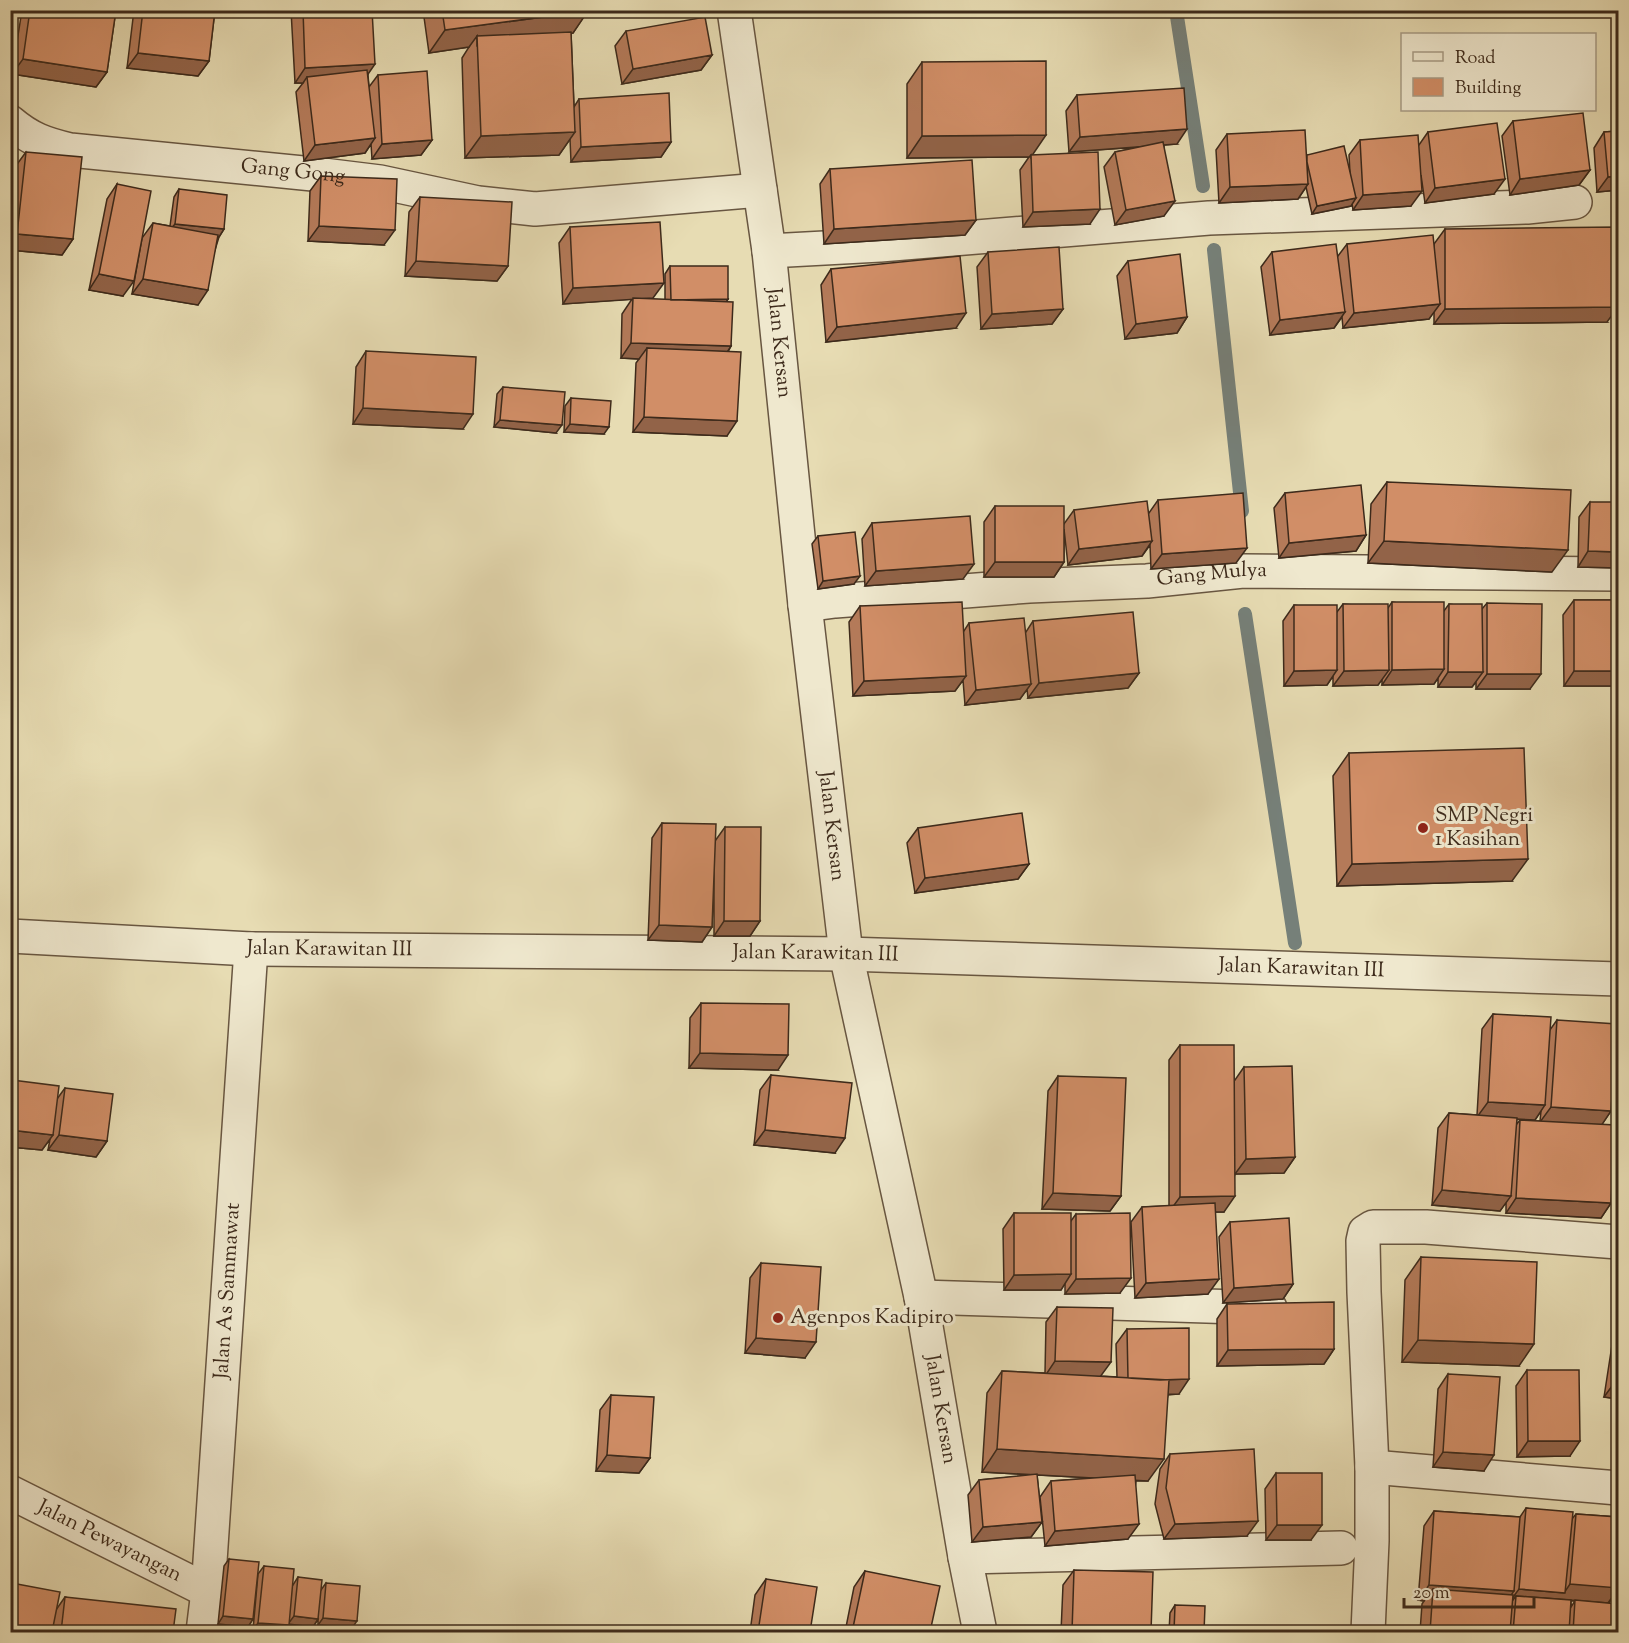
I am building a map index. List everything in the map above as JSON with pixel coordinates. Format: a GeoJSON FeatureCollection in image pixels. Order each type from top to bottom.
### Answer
{"type":"FeatureCollection","features":[{"type":"Feature","properties":{"kind":"street","name":"Jalan Kersan"},"geometry":{"type":"LineString","coordinates":[[734,10],[769,251],[805,605],[846,954],[921,1298],[964,1557],[980,1632]]}},
{"type":"Feature","properties":{"kind":"street","name":"Gang Gong"},"geometry":{"type":"LineString","coordinates":[[10,122],[41,143],[70,150],[380,182],[478,202],[535,209],[760,190]]}},
{"type":"Feature","properties":{"kind":"street"},"geometry":{"type":"LineString","coordinates":[[769,251],[880,245],[1209,218],[1527,207],[1575,202]]}},
{"type":"Feature","properties":{"kind":"street","name":"Gang Mulya"},"geometry":{"type":"LineString","coordinates":[[805,605],[1029,585],[1147,581],[1243,571],[1618,574]]}},
{"type":"Feature","properties":{"kind":"street","name":"Jalan Karawitan III"},"geometry":{"type":"LineString","coordinates":[[10,936],[251,949],[846,954],[1618,979]]}},
{"type":"Feature","properties":{"kind":"street","name":"Jalan As Sammawat"},"geometry":{"type":"LineString","coordinates":[[203,1632],[208,1591],[251,949]]}},
{"type":"Feature","properties":{"kind":"street"},"geometry":{"type":"LineString","coordinates":[[1368,1632],[1372,1467],[1364,1292],[1363,1241],[1365,1232],[1373,1227],[1426,1227],[1618,1242]]}},
{"type":"Feature","properties":{"kind":"street"},"geometry":{"type":"LineString","coordinates":[[921,1298],[1301,1309]]}},
{"type":"Feature","properties":{"kind":"street"},"geometry":{"type":"LineString","coordinates":[[1372,1467],[1618,1488]]}},
{"type":"Feature","properties":{"kind":"street","name":"Jalan Pewayangan"},"geometry":{"type":"LineString","coordinates":[[10,1492],[208,1591]]}},
{"type":"Feature","properties":{"kind":"street"},"geometry":{"type":"LineString","coordinates":[[964,1557],[1341,1548]]}},
{"type":"Feature","properties":{"kind":"building"},"geometry":{"type":"Polygon","coordinates":[[[30,10],[116,10],[107,72],[23,59],[30,10]]]}},
{"type":"Feature","properties":{"kind":"building"},"geometry":{"type":"Polygon","coordinates":[[[143,10],[215,10],[209,61],[138,53],[143,10]]]}},
{"type":"Feature","properties":{"kind":"building"},"geometry":{"type":"Polygon","coordinates":[[[303,10],[372,10],[375,64],[305,68],[303,10]]]}},
{"type":"Feature","properties":{"kind":"building"},"geometry":{"type":"Polygon","coordinates":[[[442,10],[588,10],[588,11],[445,30],[442,10]]]}},
{"type":"Feature","properties":{"kind":"building"},"geometry":{"type":"Polygon","coordinates":[[[705,17],[712,55],[633,69],[626,31],[705,17]]]}},
{"type":"Feature","properties":{"kind":"building"},"geometry":{"type":"Polygon","coordinates":[[[571,32],[575,132],[481,136],[477,36],[571,32]]]}},
{"type":"Feature","properties":{"kind":"building"},"geometry":{"type":"Polygon","coordinates":[[[1046,61],[1046,135],[922,136],[922,62],[1046,61]]]}},
{"type":"Feature","properties":{"kind":"building"},"geometry":{"type":"Polygon","coordinates":[[[367,70],[375,138],[315,145],[307,77],[367,70]]]}},
{"type":"Feature","properties":{"kind":"building"},"geometry":{"type":"Polygon","coordinates":[[[427,71],[432,140],[382,144],[378,75],[427,71]]]}},
{"type":"Feature","properties":{"kind":"building"},"geometry":{"type":"Polygon","coordinates":[[[1184,88],[1187,129],[1080,137],[1077,95],[1184,88]]]}},
{"type":"Feature","properties":{"kind":"building"},"geometry":{"type":"Polygon","coordinates":[[[669,93],[671,142],[581,147],[579,99],[669,93]]]}},
{"type":"Feature","properties":{"kind":"building"},"geometry":{"type":"Polygon","coordinates":[[[1583,113],[1590,170],[1520,179],[1513,121],[1583,113]]]}},
{"type":"Feature","properties":{"kind":"building"},"geometry":{"type":"Polygon","coordinates":[[[1497,123],[1505,179],[1435,188],[1428,132],[1497,123]]]}},
{"type":"Feature","properties":{"kind":"building"},"geometry":{"type":"Polygon","coordinates":[[[1305,130],[1308,184],[1230,187],[1227,134],[1305,130]]]}},
{"type":"Feature","properties":{"kind":"building"},"geometry":{"type":"Polygon","coordinates":[[[1618,131],[1618,176],[1608,177],[1604,132],[1618,131]]]}},
{"type":"Feature","properties":{"kind":"building"},"geometry":{"type":"Polygon","coordinates":[[[1418,135],[1422,191],[1363,195],[1360,140],[1418,135]]]}},
{"type":"Feature","properties":{"kind":"building"},"geometry":{"type":"Polygon","coordinates":[[[1163,142],[1175,201],[1126,210],[1115,152],[1163,142]]]}},
{"type":"Feature","properties":{"kind":"building"},"geometry":{"type":"Polygon","coordinates":[[[1344,146],[1356,198],[1317,206],[1307,155],[1344,146]]]}},
{"type":"Feature","properties":{"kind":"building"},"geometry":{"type":"Polygon","coordinates":[[[26,152],[82,157],[73,239],[17,234],[26,152]]]}},
{"type":"Feature","properties":{"kind":"building"},"geometry":{"type":"Polygon","coordinates":[[[1098,152],[1100,209],[1033,212],[1031,155],[1098,152]]]}},
{"type":"Feature","properties":{"kind":"building"},"geometry":{"type":"Polygon","coordinates":[[[972,160],[976,220],[834,229],[830,169],[972,160]]]}},
{"type":"Feature","properties":{"kind":"building"},"geometry":{"type":"Polygon","coordinates":[[[321,176],[397,179],[395,230],[319,226],[321,176]]]}},
{"type":"Feature","properties":{"kind":"building"},"geometry":{"type":"Polygon","coordinates":[[[117,184],[151,191],[134,281],[99,274],[117,184]]]}},
{"type":"Feature","properties":{"kind":"building"},"geometry":{"type":"Polygon","coordinates":[[[179,189],[227,195],[224,229],[175,224],[179,189]]]}},
{"type":"Feature","properties":{"kind":"building"},"geometry":{"type":"Polygon","coordinates":[[[420,197],[512,202],[508,266],[416,261],[420,197]]]}},
{"type":"Feature","properties":{"kind":"building"},"geometry":{"type":"Polygon","coordinates":[[[660,222],[664,283],[573,288],[570,227],[660,222]]]}},
{"type":"Feature","properties":{"kind":"building"},"geometry":{"type":"Polygon","coordinates":[[[153,223],[218,235],[208,290],[143,279],[153,223]]]}},
{"type":"Feature","properties":{"kind":"building"},"geometry":{"type":"Polygon","coordinates":[[[1617,227],[1618,307],[1445,309],[1445,229],[1617,227]]]}},
{"type":"Feature","properties":{"kind":"building"},"geometry":{"type":"Polygon","coordinates":[[[1433,235],[1440,304],[1354,313],[1347,244],[1433,235]]]}},
{"type":"Feature","properties":{"kind":"building"},"geometry":{"type":"Polygon","coordinates":[[[1336,244],[1345,312],[1280,320],[1272,252],[1336,244]]]}},
{"type":"Feature","properties":{"kind":"building"},"geometry":{"type":"Polygon","coordinates":[[[1059,247],[1063,309],[992,314],[988,252],[1059,247]]]}},
{"type":"Feature","properties":{"kind":"building"},"geometry":{"type":"Polygon","coordinates":[[[1180,254],[1187,317],[1136,324],[1128,261],[1180,254]]]}},
{"type":"Feature","properties":{"kind":"building"},"geometry":{"type":"Polygon","coordinates":[[[960,256],[966,313],[837,327],[831,269],[960,256]]]}},
{"type":"Feature","properties":{"kind":"building"},"geometry":{"type":"Polygon","coordinates":[[[670,266],[728,266],[728,299],[671,300],[670,266]]]}},
{"type":"Feature","properties":{"kind":"building"},"geometry":{"type":"Polygon","coordinates":[[[633,298],[733,302],[731,346],[631,343],[633,298]]]}},
{"type":"Feature","properties":{"kind":"building"},"geometry":{"type":"Polygon","coordinates":[[[647,348],[741,352],[737,421],[644,417],[647,348]]]}},
{"type":"Feature","properties":{"kind":"building"},"geometry":{"type":"Polygon","coordinates":[[[366,351],[476,357],[473,414],[363,408],[366,351]]]}},
{"type":"Feature","properties":{"kind":"building"},"geometry":{"type":"Polygon","coordinates":[[[503,387],[565,392],[562,425],[500,420],[503,387]]]}},
{"type":"Feature","properties":{"kind":"building"},"geometry":{"type":"Polygon","coordinates":[[[571,398],[611,401],[609,427],[570,424],[571,398]]]}},
{"type":"Feature","properties":{"kind":"building"},"geometry":{"type":"Polygon","coordinates":[[[1387,482],[1571,490],[1568,550],[1384,541],[1387,482]]]}},
{"type":"Feature","properties":{"kind":"building"},"geometry":{"type":"Polygon","coordinates":[[[1361,485],[1366,535],[1289,543],[1285,493],[1361,485]]]}},
{"type":"Feature","properties":{"kind":"building"},"geometry":{"type":"Polygon","coordinates":[[[1243,493],[1247,548],[1162,554],[1158,500],[1243,493]]]}},
{"type":"Feature","properties":{"kind":"building"},"geometry":{"type":"Polygon","coordinates":[[[1147,501],[1152,541],[1079,549],[1074,510],[1147,501]]]}},
{"type":"Feature","properties":{"kind":"building"},"geometry":{"type":"Polygon","coordinates":[[[1590,502],[1618,502],[1618,552],[1588,551],[1590,502]]]}},
{"type":"Feature","properties":{"kind":"building"},"geometry":{"type":"Polygon","coordinates":[[[995,506],[1064,506],[1064,562],[995,562],[995,506]]]}},
{"type":"Feature","properties":{"kind":"building"},"geometry":{"type":"Polygon","coordinates":[[[970,516],[974,564],[876,571],[872,523],[970,516]]]}},
{"type":"Feature","properties":{"kind":"building"},"geometry":{"type":"Polygon","coordinates":[[[855,532],[860,576],[823,581],[818,536],[855,532]]]}},
{"type":"Feature","properties":{"kind":"building"},"geometry":{"type":"Polygon","coordinates":[[[1574,600],[1618,600],[1618,671],[1574,671],[1574,600]]]}},
{"type":"Feature","properties":{"kind":"building"},"geometry":{"type":"Polygon","coordinates":[[[962,602],[966,676],[864,681],[860,606],[962,602]]]}},
{"type":"Feature","properties":{"kind":"building"},"geometry":{"type":"Polygon","coordinates":[[[1392,602],[1444,602],[1444,669],[1392,670],[1392,602]]]}},
{"type":"Feature","properties":{"kind":"building"},"geometry":{"type":"Polygon","coordinates":[[[1487,603],[1542,604],[1541,674],[1487,674],[1487,603]]]}},
{"type":"Feature","properties":{"kind":"building"},"geometry":{"type":"Polygon","coordinates":[[[1343,604],[1388,604],[1389,670],[1344,671],[1343,604]]]}},
{"type":"Feature","properties":{"kind":"building"},"geometry":{"type":"Polygon","coordinates":[[[1449,604],[1482,604],[1483,672],[1448,672],[1449,604]]]}},
{"type":"Feature","properties":{"kind":"building"},"geometry":{"type":"Polygon","coordinates":[[[1294,605],[1337,605],[1337,670],[1294,671],[1294,605]]]}},
{"type":"Feature","properties":{"kind":"building"},"geometry":{"type":"Polygon","coordinates":[[[1133,612],[1139,673],[1039,683],[1033,621],[1133,612]]]}},
{"type":"Feature","properties":{"kind":"building"},"geometry":{"type":"Polygon","coordinates":[[[1024,618],[1031,684],[976,690],[969,623],[1024,618]]]}},
{"type":"Feature","properties":{"kind":"building","name":"SMP Negri 1 Kasihan"},"geometry":{"type":"Polygon","coordinates":[[[1524,748],[1528,859],[1352,864],[1349,753],[1524,748]]]}},
{"type":"Feature","properties":{"kind":"building"},"geometry":{"type":"Polygon","coordinates":[[[1022,813],[1029,864],[925,878],[918,828],[1022,813]]]}},
{"type":"Feature","properties":{"kind":"building"},"geometry":{"type":"Polygon","coordinates":[[[662,823],[716,824],[712,927],[659,925],[662,823]]]}},
{"type":"Feature","properties":{"kind":"building"},"geometry":{"type":"Polygon","coordinates":[[[725,827],[761,827],[760,921],[724,921],[725,827]]]}},
{"type":"Feature","properties":{"kind":"building"},"geometry":{"type":"Polygon","coordinates":[[[701,1003],[789,1004],[788,1055],[700,1053],[701,1003]]]}},
{"type":"Feature","properties":{"kind":"building"},"geometry":{"type":"Polygon","coordinates":[[[1493,1014],[1551,1017],[1545,1105],[1488,1102],[1493,1014]]]}},
{"type":"Feature","properties":{"kind":"building"},"geometry":{"type":"Polygon","coordinates":[[[1557,1020],[1617,1024],[1611,1111],[1551,1107],[1557,1020]]]}},
{"type":"Feature","properties":{"kind":"building"},"geometry":{"type":"Polygon","coordinates":[[[1180,1045],[1234,1045],[1235,1196],[1180,1197],[1180,1045]]]}},
{"type":"Feature","properties":{"kind":"building"},"geometry":{"type":"Polygon","coordinates":[[[1292,1066],[1295,1157],[1246,1159],[1244,1067],[1292,1066]]]}},
{"type":"Feature","properties":{"kind":"building"},"geometry":{"type":"Polygon","coordinates":[[[771,1075],[852,1083],[845,1138],[765,1130],[771,1075]]]}},
{"type":"Feature","properties":{"kind":"building"},"geometry":{"type":"Polygon","coordinates":[[[1058,1076],[1126,1078],[1121,1196],[1053,1193],[1058,1076]]]}},
{"type":"Feature","properties":{"kind":"building"},"geometry":{"type":"Polygon","coordinates":[[[12,1080],[59,1086],[53,1135],[10,1130],[12,1080]]]}},
{"type":"Feature","properties":{"kind":"building"},"geometry":{"type":"Polygon","coordinates":[[[65,1088],[113,1094],[107,1141],[59,1135],[65,1088]]]}},
{"type":"Feature","properties":{"kind":"building"},"geometry":{"type":"Polygon","coordinates":[[[1449,1113],[1517,1118],[1511,1196],[1442,1190],[1449,1113]]]}},
{"type":"Feature","properties":{"kind":"building"},"geometry":{"type":"Polygon","coordinates":[[[1520,1120],[1615,1125],[1611,1203],[1516,1198],[1520,1120]]]}},
{"type":"Feature","properties":{"kind":"building"},"geometry":{"type":"Polygon","coordinates":[[[1215,1203],[1219,1279],[1146,1283],[1142,1207],[1215,1203]]]}},
{"type":"Feature","properties":{"kind":"building"},"geometry":{"type":"Polygon","coordinates":[[[1014,1213],[1071,1213],[1071,1274],[1014,1275],[1014,1213]]]}},
{"type":"Feature","properties":{"kind":"building"},"geometry":{"type":"Polygon","coordinates":[[[1130,1213],[1131,1278],[1076,1279],[1076,1214],[1130,1213]]]}},
{"type":"Feature","properties":{"kind":"building"},"geometry":{"type":"Polygon","coordinates":[[[1289,1218],[1293,1284],[1234,1288],[1230,1222],[1289,1218]]]}},
{"type":"Feature","properties":{"kind":"building"},"geometry":{"type":"Polygon","coordinates":[[[1421,1257],[1537,1262],[1534,1344],[1418,1340],[1421,1257]]]}},
{"type":"Feature","properties":{"kind":"building","name":"Agenpos Kadipiro"},"geometry":{"type":"Polygon","coordinates":[[[761,1263],[821,1267],[816,1342],[756,1338],[761,1263]]]}},
{"type":"Feature","properties":{"kind":"building"},"geometry":{"type":"Polygon","coordinates":[[[1334,1302],[1334,1349],[1228,1350],[1227,1304],[1334,1302]]]}},
{"type":"Feature","properties":{"kind":"building"},"geometry":{"type":"Polygon","coordinates":[[[1057,1307],[1113,1308],[1111,1362],[1055,1361],[1057,1307]]]}},
{"type":"Feature","properties":{"kind":"building"},"geometry":{"type":"Polygon","coordinates":[[[1189,1328],[1189,1379],[1128,1378],[1127,1329],[1189,1328]]]}},
{"type":"Feature","properties":{"kind":"building"},"geometry":{"type":"Polygon","coordinates":[[[1618,1355],[1618,1383],[1615,1382],[1618,1355]]]}},
{"type":"Feature","properties":{"kind":"building"},"geometry":{"type":"Polygon","coordinates":[[[1527,1370],[1579,1370],[1580,1441],[1528,1441],[1527,1370]]]}},
{"type":"Feature","properties":{"kind":"building"},"geometry":{"type":"Polygon","coordinates":[[[1002,1371],[1169,1380],[1164,1459],[997,1449],[1002,1371]]]}},
{"type":"Feature","properties":{"kind":"building"},"geometry":{"type":"Polygon","coordinates":[[[1448,1374],[1500,1377],[1494,1455],[1443,1452],[1448,1374]]]}},
{"type":"Feature","properties":{"kind":"building"},"geometry":{"type":"Polygon","coordinates":[[[611,1395],[654,1397],[650,1458],[607,1455],[611,1395]]]}},
{"type":"Feature","properties":{"kind":"building"},"geometry":{"type":"Polygon","coordinates":[[[1254,1449],[1258,1521],[1175,1524],[1166,1488],[1170,1454],[1254,1449]]]}},
{"type":"Feature","properties":{"kind":"building"},"geometry":{"type":"Polygon","coordinates":[[[1276,1473],[1322,1473],[1322,1525],[1277,1525],[1276,1473]]]}},
{"type":"Feature","properties":{"kind":"building"},"geometry":{"type":"Polygon","coordinates":[[[1037,1474],[1042,1522],[983,1527],[979,1480],[1037,1474]]]}},
{"type":"Feature","properties":{"kind":"building"},"geometry":{"type":"Polygon","coordinates":[[[1135,1475],[1139,1524],[1055,1531],[1051,1481],[1135,1475]]]}},
{"type":"Feature","properties":{"kind":"building"},"geometry":{"type":"Polygon","coordinates":[[[10,1494],[15,1495],[10,1524],[10,1494]]]}},
{"type":"Feature","properties":{"kind":"building"},"geometry":{"type":"Polygon","coordinates":[[[1526,1508],[1573,1512],[1565,1593],[1519,1589],[1526,1508]]]}},
{"type":"Feature","properties":{"kind":"building"},"geometry":{"type":"Polygon","coordinates":[[[1434,1511],[1520,1517],[1514,1591],[1429,1585],[1434,1511]]]}},
{"type":"Feature","properties":{"kind":"building"},"geometry":{"type":"Polygon","coordinates":[[[1576,1514],[1618,1517],[1618,1588],[1570,1584],[1576,1514]]]}},
{"type":"Feature","properties":{"kind":"building"},"geometry":{"type":"Polygon","coordinates":[[[229,1559],[259,1562],[253,1619],[223,1616],[229,1559]]]}},
{"type":"Feature","properties":{"kind":"building"},"geometry":{"type":"Polygon","coordinates":[[[264,1566],[294,1569],[289,1625],[258,1623],[264,1566]]]}},
{"type":"Feature","properties":{"kind":"building"},"geometry":{"type":"Polygon","coordinates":[[[1074,1570],[1153,1572],[1151,1632],[1072,1632],[1074,1570]]]}},
{"type":"Feature","properties":{"kind":"building"},"geometry":{"type":"Polygon","coordinates":[[[865,1571],[940,1586],[930,1632],[852,1632],[865,1571]]]}},
{"type":"Feature","properties":{"kind":"building"},"geometry":{"type":"Polygon","coordinates":[[[298,1577],[322,1580],[318,1619],[294,1616],[298,1577]]]}},
{"type":"Feature","properties":{"kind":"building"},"geometry":{"type":"Polygon","coordinates":[[[766,1579],[817,1587],[810,1632],[758,1632],[766,1579]]]}},
{"type":"Feature","properties":{"kind":"building"},"geometry":{"type":"Polygon","coordinates":[[[326,1583],[360,1586],[357,1621],[323,1618],[326,1583]]]}},
{"type":"Feature","properties":{"kind":"building"},"geometry":{"type":"Polygon","coordinates":[[[17,1584],[60,1592],[52,1632],[10,1632],[10,1619],[17,1584]]]}},
{"type":"Feature","properties":{"kind":"building"},"geometry":{"type":"Polygon","coordinates":[[[1433,1589],[1513,1595],[1510,1632],[1430,1632],[1433,1589]]]}},
{"type":"Feature","properties":{"kind":"building"},"geometry":{"type":"Polygon","coordinates":[[[1516,1596],[1571,1600],[1569,1632],[1513,1632],[1516,1596]]]}},
{"type":"Feature","properties":{"kind":"building"},"geometry":{"type":"Polygon","coordinates":[[[65,1597],[176,1609],[173,1632],[61,1632],[65,1597]]]}},
{"type":"Feature","properties":{"kind":"building"},"geometry":{"type":"Polygon","coordinates":[[[1575,1600],[1618,1604],[1618,1632],[1573,1632],[1575,1600]]]}},
{"type":"Feature","properties":{"kind":"building"},"geometry":{"type":"Polygon","coordinates":[[[1175,1605],[1205,1606],[1204,1632],[1174,1632],[1175,1605]]]}},
{"type":"Feature","properties":{"kind":"waterway"},"geometry":{"type":"LineString","coordinates":[[1176,10],[1203,186]]}},
{"type":"Feature","properties":{"kind":"waterway"},"geometry":{"type":"LineString","coordinates":[[1214,250],[1242,511]]}},
{"type":"Feature","properties":{"kind":"waterway"},"geometry":{"type":"LineString","coordinates":[[1245,614],[1295,943]]}},
{"type":"Feature","properties":{"kind":"place","name":"SMP Negri 1 Kasihan"},"geometry":{"type":"Point","coordinates":[1423,828]}},
{"type":"Feature","properties":{"kind":"place","name":"Agenpos Kadipiro"},"geometry":{"type":"Point","coordinates":[778,1318]}}]}
